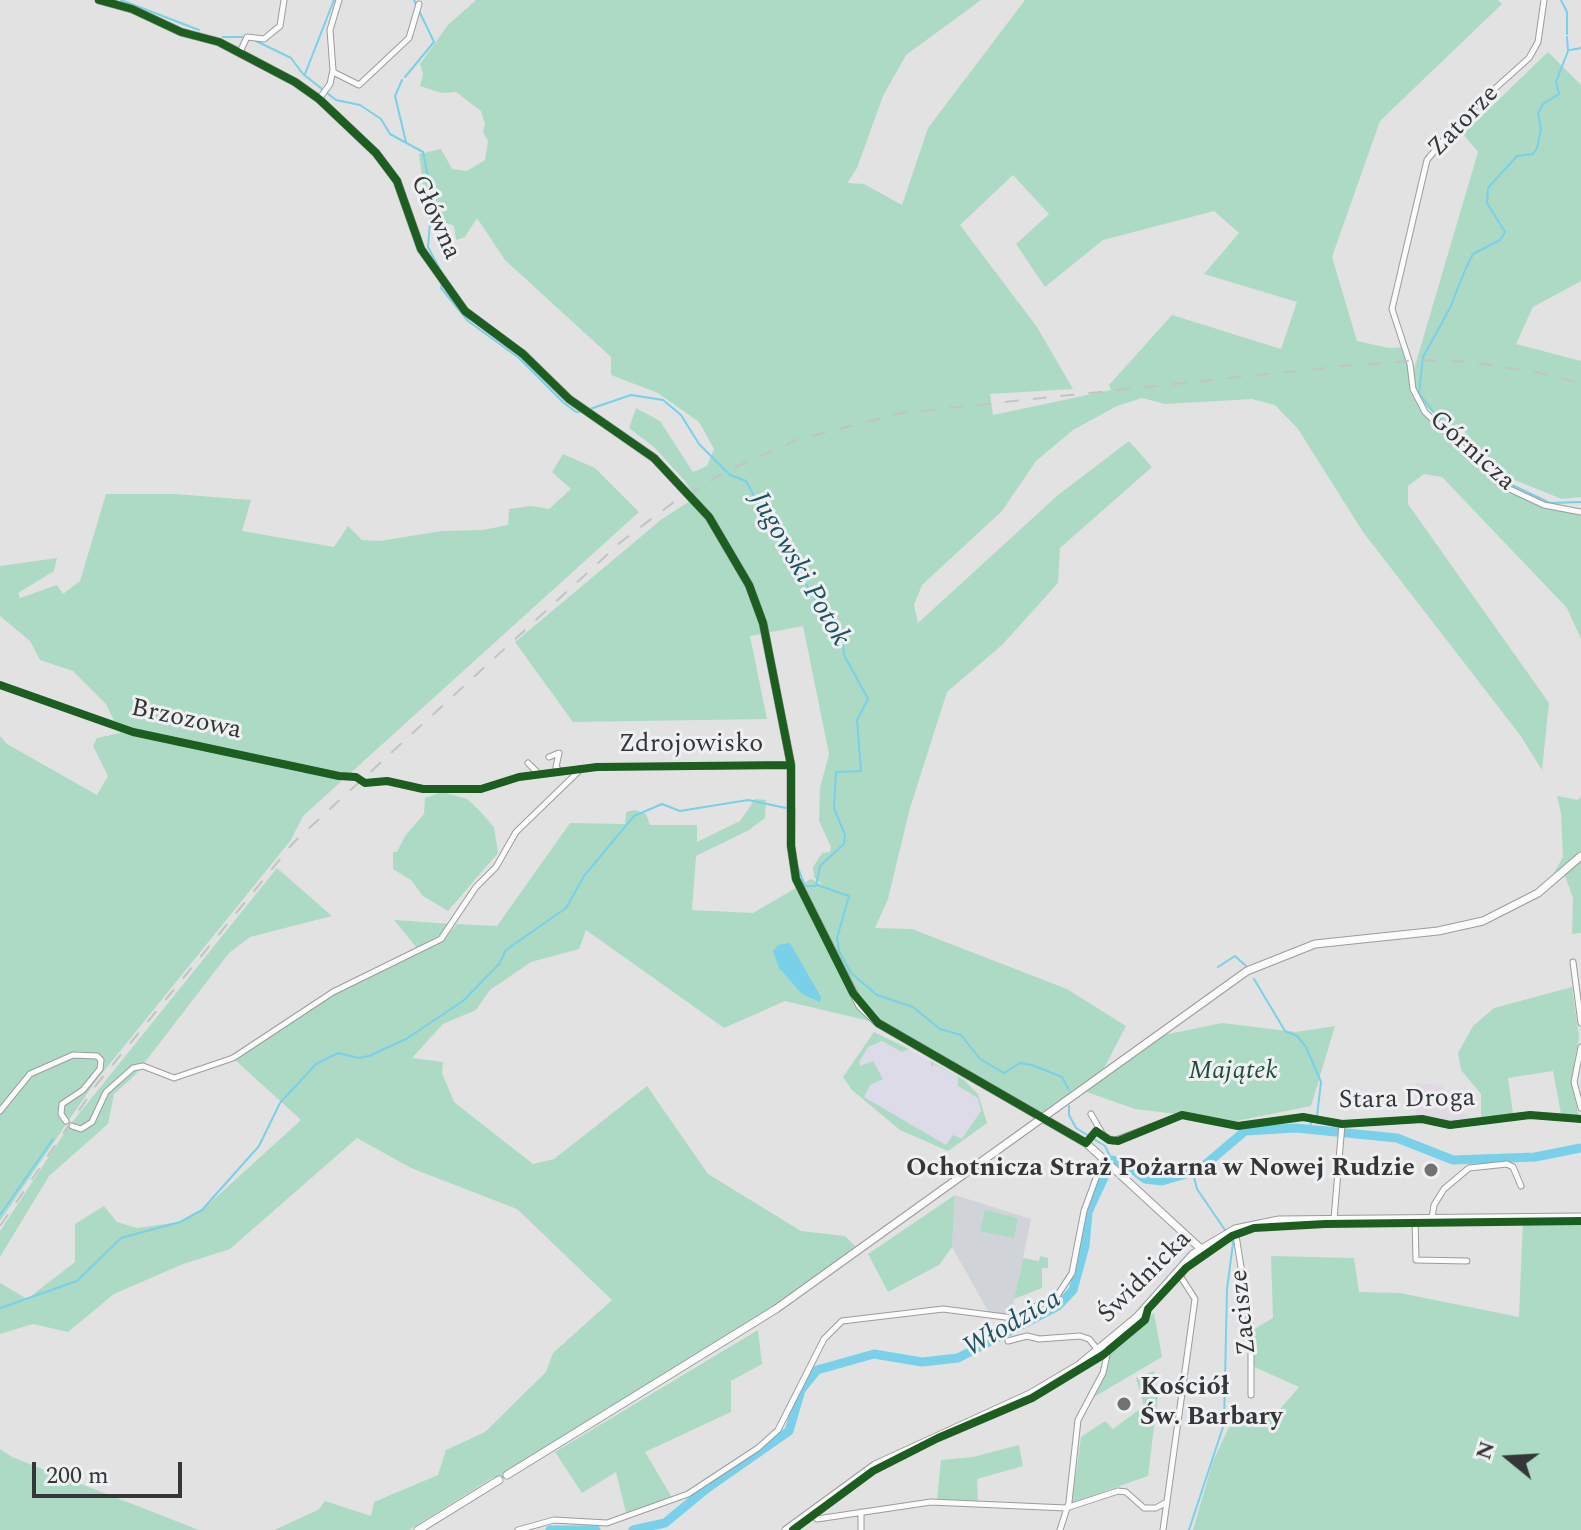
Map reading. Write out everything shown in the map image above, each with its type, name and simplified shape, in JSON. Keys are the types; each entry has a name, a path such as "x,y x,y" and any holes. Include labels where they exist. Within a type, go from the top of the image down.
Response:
{"street":[{"name":"Główna","path":"99,0 132,9 174,29 210,38 321,97 376,153 397,181 421,249 472,318 523,354 582,408 668,470"},
{"path":"240,52 246,39 264,39 274,33 282,20 284,0"},
{"path":"321,97 328,88 333,72 330,30 339,0"},
{"name":"Zatorze","path":"1405,347 1393,318 1393,300 1422,169 1442,139 1529,58 1538,42 1544,0"},
{"path":"333,72 359,85 409,38 418,6"},
{"name":"Górnicza","path":"1405,347 1413,389 1425,412 1491,477 1519,496 1581,512"},
{"name":"Zdrojowisko","path":"365,783 387,781 423,789 481,789 539,774 609,766 791,765 765,631 755,598 709,517 668,470"},
{"name":"Brzozowa","path":"0,685 39,702 133,732 356,777 365,783"},
{"path":"549,757 559,753 556,767 561,771"},
{"path":"528,763 539,774"},
{"path":"791,765 791,846 796,879 860,1006 878,1023 1086,1143 1200,1248"},
{"path":"72,1126 81,1129 92,1122 106,1092 133,1068 143,1066 174,1078 233,1058 333,992 441,939 476,887 496,867 516,832 580,770"},
{"path":"507,1475 776,1309 1213,994 1271,959 1329,940 1438,931 1483,921 1538,893 1581,856"},
{"path":"1573,962 1581,1023"},
{"path":"1581,1047 1574,1082 1581,1108"},
{"path":"0,1111 30,1074 79,1054 99,1058 100,1069 83,1090 62,1104 61,1114 66,1121"},
{"name":"Stara Droga","path":"1091,1114 1103,1135 1113,1141 1182,1115 1238,1126 1303,1117 1341,1129 1422,1119 1450,1125 1530,1115 1581,1119"},
{"path":"1334,1220 1341,1129"},
{"path":"518,1530 554,1520 607,1523 688,1494 758,1448 778,1430 824,1339 842,1321 943,1309 1013,1318 1057,1296 1072,1273 1088,1198 1104,1160"},
{"path":"1432,1219 1434,1205 1444,1189 1469,1168 1507,1164 1513,1167 1521,1186"},
{"name":"Świdnicka","path":"786,1530 875,1465 1030,1394 1101,1349 1137,1317 1176,1270 1200,1248 1230,1232 1267,1221 1581,1217"},
{"path":"1415,1219 1416,1260 1467,1261"},
{"name":"Zacisze","path":"1230,1232 1251,1331 1251,1395"},
{"path":"1163,1530 1195,1299 1176,1270"},
{"path":"1008,1341 1027,1336 1039,1339 1080,1336 1089,1339 1107,1355 1103,1373 1078,1420 1060,1530"},
{"path":"418,1530 499,1480"},
{"path":"810,1512 817,1519 931,1502 1066,1508 1118,1491 1126,1492 1149,1509 1165,1503"},
{"path":"861,1512 861,1530"}],"shaded area":[{"path":"874,1032 964,1080 978,1094 987,1123 948,1151 900,1130 852,1090 843,1077"},
{"path":"1416,1083 1443,1085 1444,1098 1473,1120 1446,1122 1416,1117"},
{"path":"955,1195 1031,1219 1011,1315 989,1313 952,1247"}],"green space":[{"name":"Majątek","path":"476,0 981,0 906,55 883,96 857,168 847,183 864,184 902,205 928,128 1025,0 1498,0 1502,4 1380,121 1332,257 1357,341 1389,348 1405,347 1412,376 1478,152 1463,134 1548,52 1581,85 1581,281 1533,307 1516,344 1581,361 1581,497 1562,499 1507,477 1457,424 1452,427 1422,404 1425,412 1500,488 1542,507 1581,514 1581,639 1567,608 1442,477 1424,474 1408,486 1408,504 1549,703 1542,770 1520,735 1363,532 1298,429 1275,405 1252,399 1165,404 1142,398 1117,406 1073,430 1036,461 1002,511 922,585 914,605 918,623 1058,495 1129,441 1152,467 1060,548 1058,583 1002,645 947,692 910,808 888,899 875,928 912,929 1067,989 1126,1026 1101,1074 1154,1037 1222,1023 1296,1032 1335,1026 1311,1106 1236,1121 1135,1109 1081,1090 1043,1117 878,1023 785,1001 724,1028 586,930 579,949 531,962 490,990 476,1010 443,1024 412,1058 443,1062 442,1073 454,1102 533,1164 554,1159 647,1086 708,1174 801,1231 845,1236 859,1250 776,1309 699,1352 499,1480 494,1477 409,1530 274,1530 318,1510 325,1501 371,1516 374,1502 438,1475 446,1450 485,1432 546,1372 553,1353 612,1300 517,1209 411,1168 357,1138 230,1249 183,1264 114,1294 68,1332 33,1324 0,1334 0,1283 27,1299 75,1262 75,1224 104,1206 117,1222 137,1228 180,1222 202,1210 301,1120 233,1058 333,992 441,943 457,924 497,926 570,823 625,824 626,812 635,810 646,814 650,825 697,825 697,842 740,821 755,799 766,800 765,818 749,830 696,856 692,910 753,913 811,879 823,885 814,877 813,867 822,853 830,852 831,847 819,821 820,788 829,754 803,626 750,636 767,719 573,722 515,642 662,519 693,499 700,505 685,481 655,448 629,428 636,408 660,421 693,472 707,466 714,449 699,422 658,393 611,375 611,357 505,260 477,218 465,237 456,240 454,226 427,215 419,154 441,149 452,169 467,171 485,160 488,141 483,132 485,124 481,111 456,92 442,93 420,86 423,74 420,64 448,25","holes":["1013,175 1049,214 1016,244 1045,287 1103,240 1214,211 1239,233 1204,274 1297,302 1281,349 1172,315 1109,385 1111,390 993,415 990,394 1073,389 1037,327 960,225"]},
{"path":"563,454 595,468 639,512 303,816 291,840 95,1082 0,1221 0,736 7,744 97,795 108,776 93,746 97,738 120,733 106,704 73,671 40,660 30,641 0,616 0,566 57,558 54,571 18,593 20,598 57,585 63,594 80,581 106,494 175,494 251,500 242,531 334,547 348,526 362,540 380,541 442,531 483,530 508,525 509,509 531,506 549,509 571,489 552,472"},
{"path":"442,792 467,799 478,809 494,827 498,853 448,911 423,896 411,880 393,869 393,852 397,852 405,836 424,814 425,798"},
{"path":"1557,796 1578,800 1581,797 1581,933 1572,934 1573,898 1564,873 1546,887 1563,857"},
{"path":"277,868 332,916 250,937 229,953 135,1075 114,1094 108,1124 49,1176 0,1257 0,1231 69,1126"},
{"path":"394,920 452,924 417,948"},
{"path":"1572,987 1579,1037 1571,1081 1579,1117 1561,1114 1553,1071 1508,1078 1513,1114 1481,1117 1481,1094 1461,1070 1458,1053 1473,1026 1494,1008"},
{"path":"874,1032 909,1049 902,1052 882,1041 868,1047 859,1062 860,1066 873,1061 883,1079 870,1085 864,1097 946,1145 953,1135 962,1139 981,1111 978,1098 958,1086 958,1077 934,1064 932,1067 930,1061 964,1080 978,1094 987,1123 948,1151 900,1130 852,1090 843,1077"},
{"path":"955,1195 952,1247 939,1265 888,1292 868,1254"},
{"path":"985,1210 1018,1218 1014,1238 980,1231"},
{"path":"1523,1218 1581,1223 1581,1530 1193,1530 1213,1461 1231,1423 1275,1415 1299,1387 1250,1365 1251,1331 1273,1318 1271,1256 1354,1258 1359,1292 1400,1293 1519,1317"},
{"path":"1040,1256 1048,1258 1048,1268 1042,1268 1042,1288 1014,1299 1023,1258 1039,1261"},
{"path":"1154,1313 1162,1357 1094,1397 1106,1374 1112,1348"},
{"path":"758,1330 762,1364 731,1381 731,1412 645,1452 674,1501 627,1517 616,1472 582,1493 555,1452"},
{"path":"1154,1371 1158,1395 1148,1476 1072,1503 1081,1437 1105,1421 1113,1429 1144,1406 1136,1378"},
{"path":"1019,1445 1023,1466 977,1479 978,1501 937,1499 941,1460 973,1457"},
{"path":"0,1449 12,1457 199,1530 0,1530"}],"water":[{"path":"790,943 821,997 820,1002 802,994 779,968 773,951 778,945"}],"waterway":[{"name":"Jugowski Potok","path":"121,0 199,30"},
{"path":"305,74 334,0"},
{"path":"405,77 434,42 414,0"},
{"path":"1561,0 1567,12 1567,34"},
{"name":"Jugowski Potok","path":"223,37 242,37"},
{"path":"1567,37 1568,51 1556,82 1559,94 1543,104 1538,113 1541,129 1537,148 1533,154 1517,156 1488,188 1487,203 1505,232 1500,240 1473,254 1450,308 1423,357 1419,393 1434,413 1510,484 1550,503 1581,502"},
{"name":"Jugowski Potok","path":"256,41 291,58 303,74 336,100 360,105 381,119 390,134 423,152 432,197 428,247 444,277"},
{"path":"1570,50 1581,48"},
{"path":"402,80 395,96 406,142"},
{"name":"Jugowski Potok","path":"442,283 441,288 468,321 519,358 564,403 576,412 584,411"},
{"name":"Jugowski Potok","path":"590,409 631,395 663,400 681,415 699,444 730,475 746,481 768,522 797,556 804,581 843,644 844,655 868,699 857,720 861,771 836,772 834,808 845,835 844,844 820,866 816,885"},
{"path":"281,1102 316,1064 338,1053 359,1058 369,1056 406,1039 463,1001 499,964 506,950 566,908 584,876 634,816 662,804 680,811 748,800 786,808"},
{"path":"794,835 795,810"},
{"path":"797,865 805,886 815,886"},
{"name":"Jugowski Potok","path":"817,885 849,896 837,938 839,951 851,973 877,995 913,1007 940,1029 961,1035 980,1059 1004,1073 1020,1063 1032,1065 1062,1077 1069,1090"},
{"path":"1218,967 1235,956 1246,966"},
{"path":"1254,979 1285,1031 1297,1036 1306,1047 1321,1082 1317,1116"},
{"path":"0,1308 77,1281 121,1238 180,1222 202,1210 259,1146 280,1103"},
{"name":"Jugowski Potok","path":"1069,1106 1069,1115 1076,1128 1105,1146 1112,1160"},
{"name":"Włodzica","path":"1310,1129 1311,1122"},
{"name":"Włodzica","path":"633,1530 665,1523 706,1489 789,1431 801,1390 817,1370 874,1354 922,1362 958,1358 1058,1306 1073,1290 1085,1246 1088,1212 1112,1160 1124,1163 1145,1179 1162,1181 1199,1170 1245,1131 1296,1128 1397,1138 1453,1160 1535,1157 1581,1148"},
{"path":"0,1215 53,1139"},
{"path":"1193,1173 1197,1189 1225,1230"},
{"path":"1189,1530 1224,1424 1227,1289 1233,1243 1229,1235"},
{"name":"Włodzica","path":"550,1530 596,1530"}],"railway":[{"path":"0,1226 97,1084 294,842 622,541 674,502 729,470 799,439 902,413 1343,366 1420,360 1470,362 1536,372 1581,383"}],"cycle path":[{"path":"99,0 132,9 181,32 219,42 295,82 319,99 376,153 397,181 421,249 465,311 523,354 569,399 654,458 709,517 749,585 763,623 791,765 791,846 796,879 853,993 878,1023 1086,1143 1096,1131 1109,1140 1118,1141 1182,1115 1238,1126 1303,1117 1342,1124 1422,1119 1450,1125 1530,1115 1581,1119"},
{"path":"0,685 133,732 356,777 365,783 387,781 423,789 481,789 519,777 597,767 791,765"},
{"path":"793,1530 873,1471 938,1438 1032,1398 1103,1355 1145,1320 1148,1309 1186,1268 1232,1236 1254,1228 1325,1224 1581,1221"}],"place":[{"name":"Ochotnicza Straż Pożarna w Nowej Rudzie","path":"1431,1170"},
{"name":"Kościół Św. Barbary","path":"1124,1404"}]}
